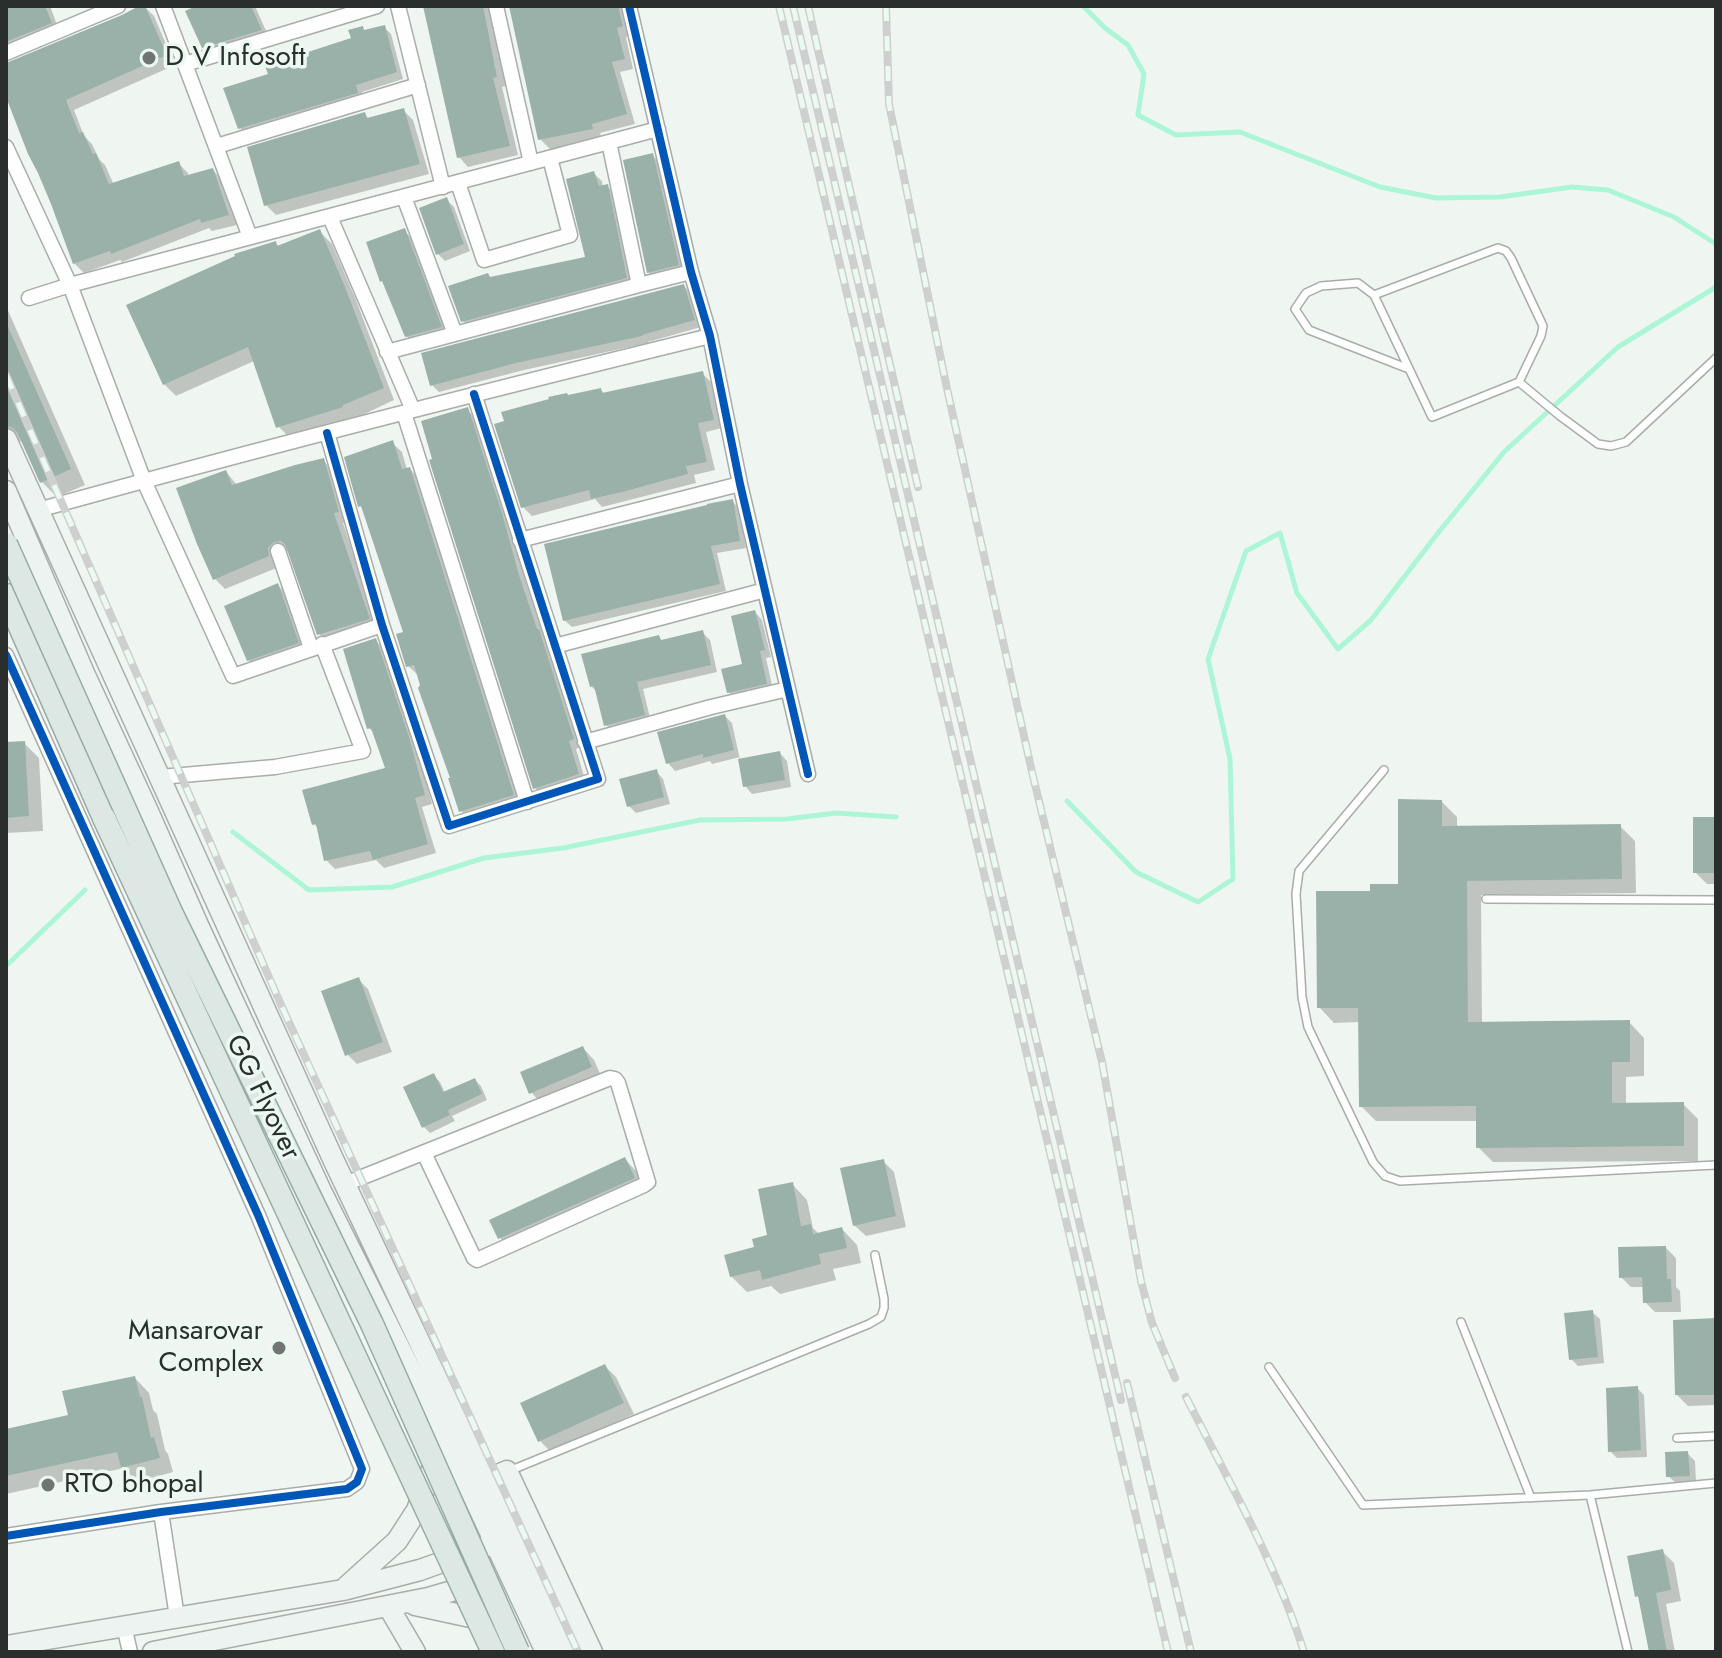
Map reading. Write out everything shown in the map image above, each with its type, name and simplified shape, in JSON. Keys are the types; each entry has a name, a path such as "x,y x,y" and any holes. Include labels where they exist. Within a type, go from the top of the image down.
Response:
{"main road":[{"path":"6,439 345,1184 484,1481 503,1540"},
{"path":"6,491 84,673 322,1193 442,1433 566,1652"},
{"name":"GG Flyover","path":"6,544 171,912 372,1324 518,1652"},
{"name":"GG Flyover","path":"6,595 104,818 493,1652"},
{"path":"343,1590 397,1541 417,1510 442,1433"},
{"path":"484,1481 507,1471 592,1652"},
{"path":"6,1646 343,1590 420,1570 503,1540"},
{"path":"153,1652 428,1598 516,1568"},
{"path":"516,1568 546,1652"},
{"path":"396,1604 536,1631"},
{"path":"396,1604 415,1652"}],"street":[{"path":"6,53 118,6"},
{"path":"163,6 250,237"},
{"path":"185,64 377,6"},
{"path":"398,6 418,85 450,185 484,260 570,235 550,158"},
{"path":"496,6 531,163"},
{"path":"629,6 691,272 710,336 740,484 808,774"},
{"path":"217,146 418,85"},
{"path":"29,298 658,129"},
{"path":"609,142 639,285"},
{"path":"6,147 70,285 144,481 233,676 382,625"},
{"path":"404,197 455,334"},
{"path":"330,217 387,352 408,412 527,802"},
{"path":"387,352 691,272"},
{"path":"38,510 474,394 710,336"},
{"path":"327,433 382,625 449,826 598,779 474,394"},
{"path":"520,540 740,484"},
{"path":"160,777 275,767 363,751 278,551"},
{"path":"555,646 765,590"},
{"path":"6,655 258,1215 362,1469 357,1482 347,1489 161,1512 6,1536"},
{"path":"585,742 788,689"},
{"path":"345,1184 610,1078 618,1083 648,1182 477,1260 424,1153"},
{"path":"161,1512 177,1617"},
{"path":"124,1626 130,1652"}],"lane":[{"path":"1374,295 1498,248 1506,251 1511,258 1543,326 1519,382 1432,417 1374,295 1358,283 1321,286 1306,293 1295,309 1309,330 1409,369"},
{"path":"1519,382 1598,444 1611,446 1626,442 1716,358"},
{"path":"1384,770 1299,871 1296,894 1302,997 1308,1027 1373,1162 1385,1176 1400,1181 1716,1165"},
{"path":"1486,899 1716,900"},
{"path":"507,1471 881,1317 884,1308 875,1255"},
{"path":"1461,1322 1531,1498"},
{"path":"1269,1367 1363,1505 1590,1495 1716,1483"},
{"path":"1677,1438 1716,1436"},
{"path":"1590,1495 1628,1652"}],"building":[{"path":"6,6 45,6 52,23 6,42"},
{"path":"145,6 167,55 66,100 79,133 83,132 93,154 96,153 109,184 179,161 184,176 213,168 229,215 201,223 200,219 111,254 110,251 73,264 6,97 6,63"},
{"path":"196,6 251,6 262,30 202,48 185,11"},
{"path":"423,6 483,6 497,77 493,78 510,146 457,158"},
{"path":"509,6 618,6 623,26 617,28 625,59 612,62 627,114 592,124 593,129 538,140"},
{"path":"385,25 397,72 356,85 358,93 238,129 223,88 268,74 265,66 351,38 348,30"},
{"path":"404,108 420,164 264,206 247,147 365,112 367,118"},
{"path":"653,153 679,265 647,273 623,160"},
{"path":"594,171 599,186 608,184 627,278 461,322 448,286 488,273 490,277 585,257 566,179"},
{"path":"447,197 464,244 436,255 419,208"},
{"path":"405,228 442,327 405,337 366,242"},
{"path":"320,229 384,388 343,407 276,428 248,347 163,385 126,305 234,254 276,241 277,246"},
{"path":"684,284 695,320 642,336 516,363 430,386 421,353"},
{"path":"6,322 71,469 40,483 18,434 6,426"},
{"path":"703,371 714,420 698,423 707,462 686,466 688,474 622,492 591,499 589,490 521,508 494,424 504,421 501,412 567,393 601,388 602,393"},
{"path":"468,407 519,575 574,739 569,741 579,774 533,789 429,460 432,459 421,421"},
{"path":"393,440 402,469 410,467 514,795 459,812 418,688 420,685 414,665 406,667 396,634 403,632 361,506 358,507 344,457"},
{"path":"324,458 339,512 334,513 370,619 317,635 285,544 274,542 268,548 269,556 213,580 176,488 226,470 232,485"},
{"path":"733,499 740,541 711,546 720,584 563,621 544,544"},
{"path":"278,583 299,643 247,661 224,606"},
{"path":"755,610 765,650 760,651 767,684 727,693 721,669 742,664 731,616"},
{"path":"703,630 711,665 637,682 645,715 604,726 594,686 590,687 581,654 659,635 661,640"},
{"path":"376,638 425,795 415,798 428,844 373,860 370,851 324,861 316,824 312,825 302,790 385,768 371,728 367,729 343,649"},
{"path":"725,714 734,750 666,764 657,732"},
{"path":"25,741 29,816 6,818 6,742"},
{"path":"780,751 785,780 743,787 738,759"},
{"path":"657,769 664,797 627,807 619,779"},
{"path":"1398,799 1442,800 1442,826 1621,824 1622,879 1467,881 1468,1022 1630,1020 1630,1062 1612,1062 1612,1103 1684,1102 1684,1146 1476,1148 1476,1106 1359,1107 1358,1008 1317,1008 1316,891 1370,891 1370,884 1398,884"},
{"path":"1693,817 1716,817 1716,873 1693,873"},
{"path":"359,977 383,1042 345,1056 321,991"},
{"path":"583,1046 592,1067 529,1094 520,1072"},
{"path":"434,1073 443,1092 475,1078 482,1094 448,1110 450,1115 422,1128 403,1087"},
{"path":"625,1157 635,1178 498,1239 489,1220"},
{"path":"884,1159 896,1216 853,1226 840,1168"},
{"path":"793,1182 801,1226 811,1224 813,1234 842,1227 847,1248 819,1254 821,1264 762,1280 760,1270 730,1277 724,1255 754,1247 752,1239 767,1235 758,1189"},
{"path":"1666,1246 1667,1279 1671,1279 1672,1302 1643,1303 1642,1277 1619,1278 1618,1247"},
{"path":"1593,1310 1598,1357 1569,1360 1564,1313"},
{"path":"1716,1318 1716,1395 1675,1395 1673,1320"},
{"path":"605,1364 624,1403 538,1442 520,1403"},
{"path":"135,1376 151,1438 154,1437 160,1458 121,1468 117,1452 6,1476 6,1429 68,1415 62,1391"},
{"path":"1638,1386 1641,1450 1608,1452 1606,1388"},
{"path":"1688,1451 1690,1476 1666,1477 1665,1452"},
{"path":"1663,1549 1671,1590 1656,1593 1667,1652 1649,1652 1627,1556"}],"waterway":[{"path":"1083,6 1128,45 1144,74 1138,115 1176,135 1240,132 1380,187 1436,198 1500,197 1572,187 1608,190 1674,217 1716,244"},
{"path":"1067,801 1136,872 1198,902 1233,879 1230,759 1208,659 1246,551 1280,533 1297,593 1338,649 1371,620 1504,452 1618,347 1716,287"},
{"path":"233,832 309,890 392,887 484,858 563,848 700,820 787,819 836,813 896,817"},
{"path":"6,966 85,890"}],"railway":[{"path":"779,6 1168,1652"},
{"path":"793,6 1121,1400"},
{"path":"808,6 918,487"},
{"path":"886,6 889,104 946,384 1032,772 1102,1062 1141,1281 1152,1323 1175,1378"},
{"path":"6,375 282,1007 578,1652"},
{"path":"1127,1383 1191,1652"},
{"path":"1186,1397 1280,1586 1304,1652"}],"cycle path":[{"path":"629,6 691,272 710,336 740,484 808,774"},
{"path":"327,433 382,625 449,826 598,779 474,394"},
{"path":"6,655 258,1215 362,1469 357,1482 347,1489 161,1512 6,1536"}],"place":[{"name":"D V Infosoft","path":"149,58"},
{"name":"Mansarovar Complex","path":"279,1348"},
{"name":"RTO bhopal","path":"48,1485"}]}
